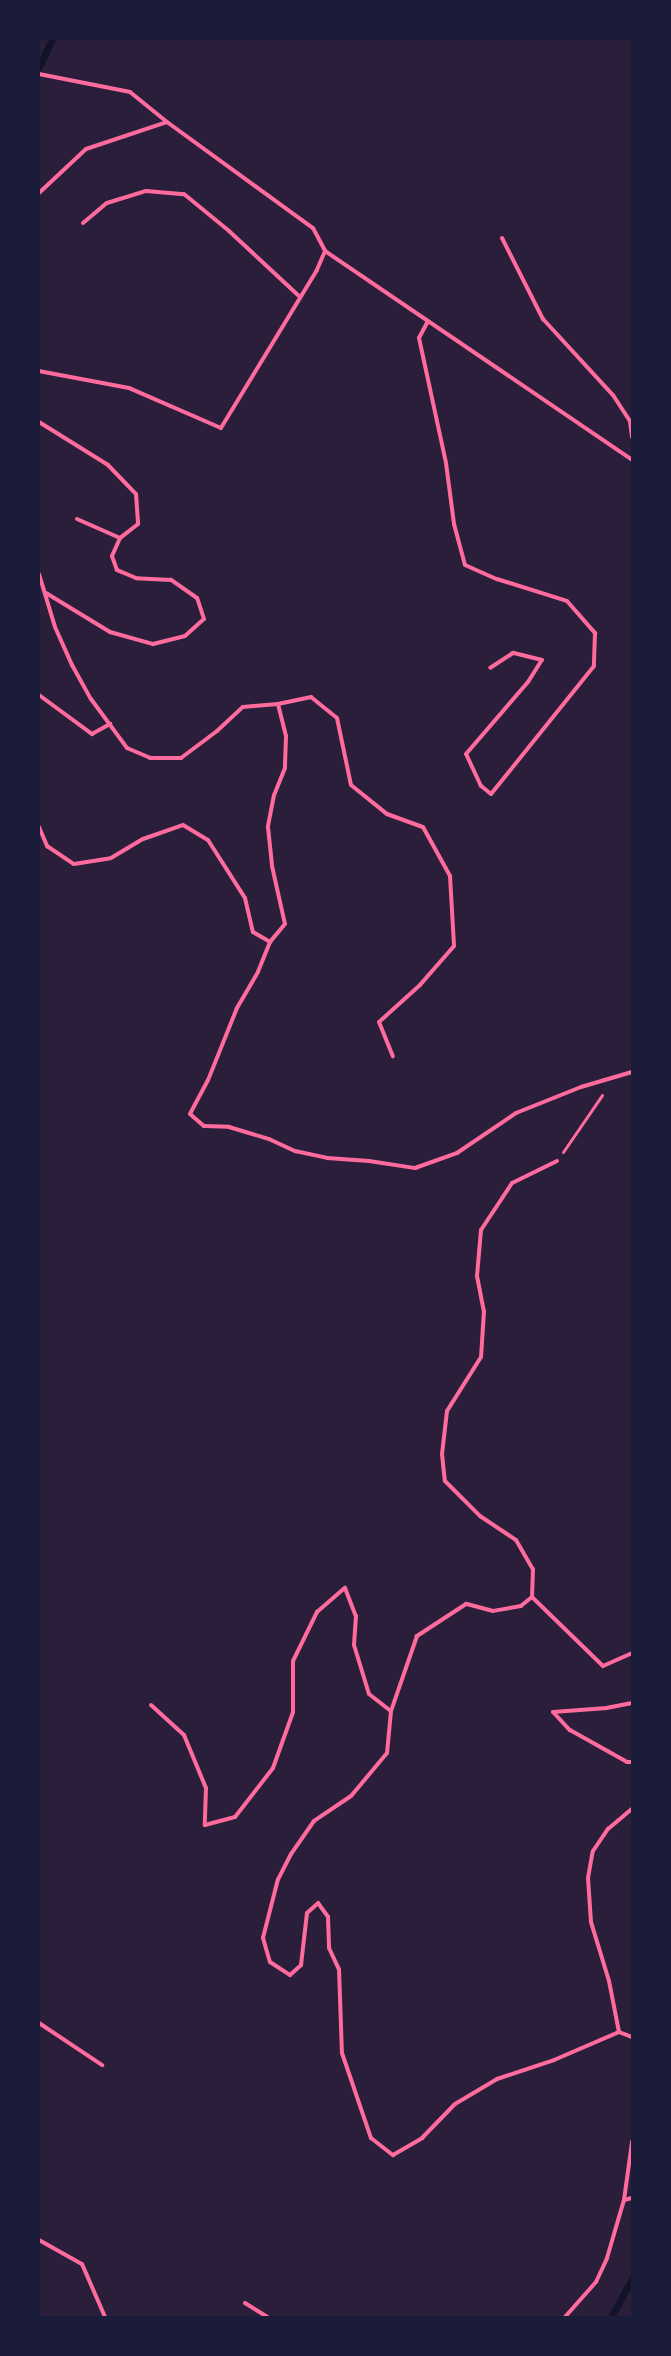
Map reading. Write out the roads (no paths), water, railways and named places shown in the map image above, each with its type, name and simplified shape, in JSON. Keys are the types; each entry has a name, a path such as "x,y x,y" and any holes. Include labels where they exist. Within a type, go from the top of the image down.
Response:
{"lane":[{"path":"39,74 130,92 167,122 313,228 325,251 632,460"},
{"path":"39,193 86,149 167,122"},
{"path":"83,223 107,203 146,190 184,194 229,231 300,297"},
{"path":"502,238 543,319 613,395 630,421 632,436"},
{"path":"39,371 129,388 222,428 317,270 325,251"},
{"path":"428,321 419,338 446,463 454,524 465,565 497,579 567,600 595,633 594,666 491,794 481,786 466,754 528,682 542,660 513,653 490,668"},
{"path":"39,422 108,465 136,494 138,524 120,538 112,556 117,570 136,578 172,580 197,598 204,619 185,636 153,644 110,632 46,593"},
{"path":"78,520 120,538"},
{"path":"39,574 56,628 72,665 91,699 127,748 150,758 181,758 217,731 243,708 278,704 311,697 337,718 351,785 387,814 423,827 450,876 454,946 420,986 379,1022 393,1056"},
{"path":"39,695 92,734 110,724"},
{"path":"278,704 286,736 285,768 274,795 268,827 272,866 285,924 270,942 258,972 237,1008 208,1080 190,1114 204,1126 229,1126 269,1139 295,1151 327,1158 369,1161 415,1168 457,1153 516,1113 582,1087 632,1072"},
{"path":"39,827 47,846 74,864 111,858 143,839 183,825 208,840 245,898 253,932 270,942"},
{"path":"557,1161 512,1184 481,1230 477,1276 484,1311 481,1357 447,1411 442,1454 445,1481 480,1516 516,1540 533,1569 532,1597 603,1666 632,1653"},
{"path":"151,1706 184,1735 206,1788 205,1825 235,1817 273,1768 293,1712 293,1661 317,1612 345,1588 356,1616 354,1645 370,1694 391,1712"},
{"path":"532,1597 521,1606 493,1611 466,1604 417,1636 391,1712 387,1753 350,1796 314,1822 291,1854 278,1879 263,1938 270,1962 290,1975 301,1965 307,1913 318,1903 328,1917 329,1948 339,1969 342,2053 355,2096 372,2138 393,2155 422,2138 455,2104 497,2080 554,2060 619,2032 632,2037"},
{"path":"632,1703 607,1708 553,1712 570,1730 627,1762 632,1762"},
{"path":"619,2032 609,1981 591,1922 588,1878 593,1851 608,1829 632,1809"},
{"path":"39,2023 102,2065"},
{"path":"565,2317 596,2282 608,2258 624,2200 632,2142"},
{"path":"624,2200 632,2198"},
{"path":"39,2240 82,2264 104,2317"},
{"path":"246,2303 267,2317"}],"waterway":[{"path":"39,67 52,39"},
{"path":"611,2317 632,2279"}]}
